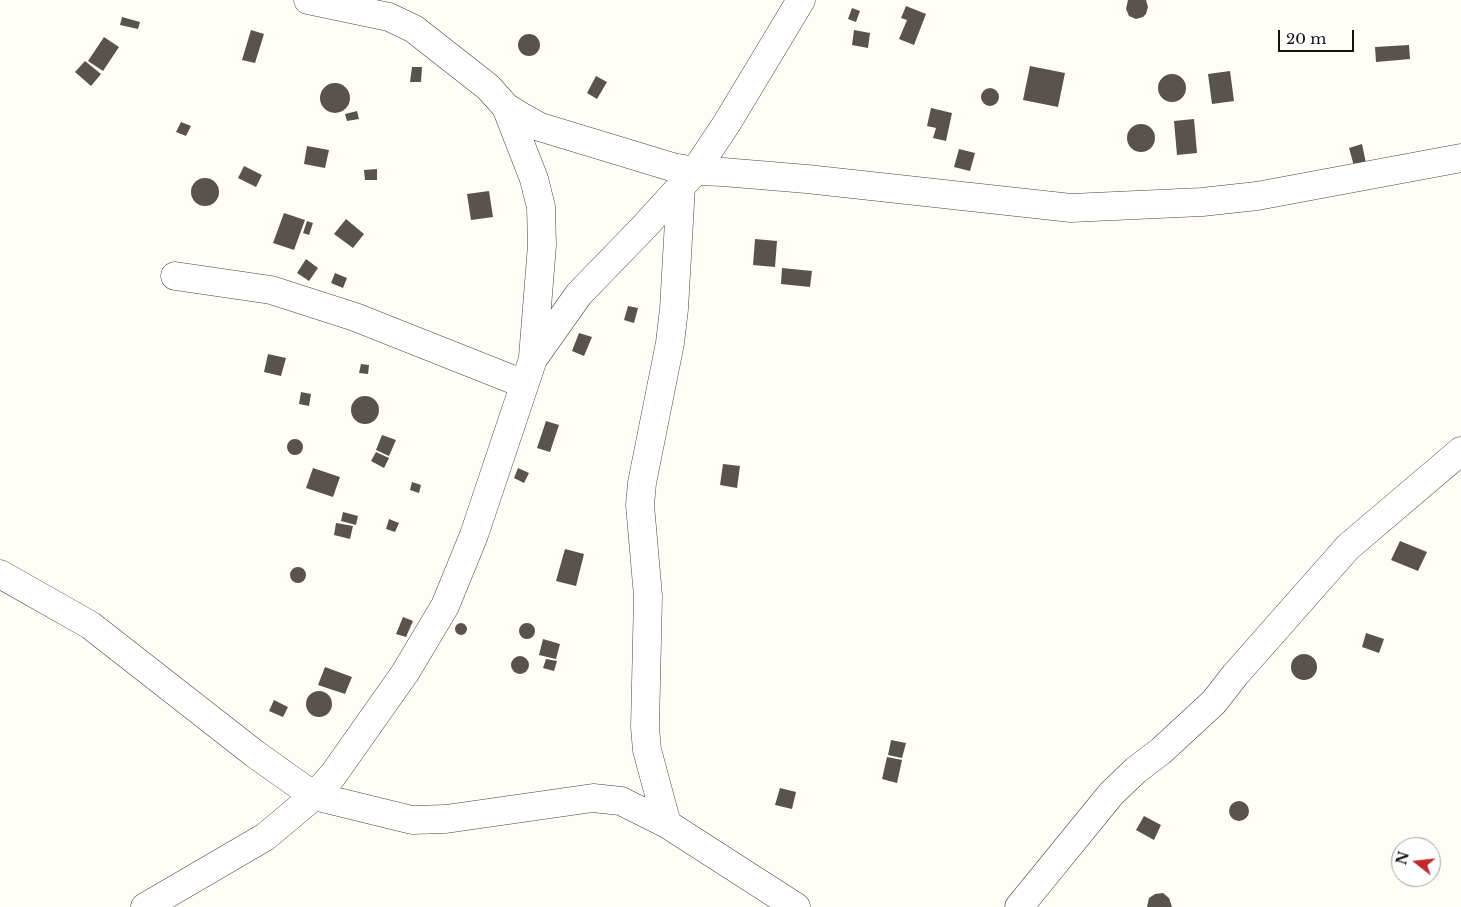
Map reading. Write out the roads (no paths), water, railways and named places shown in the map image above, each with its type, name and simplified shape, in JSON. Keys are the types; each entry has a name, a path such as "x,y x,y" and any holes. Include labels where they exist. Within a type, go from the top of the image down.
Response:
{"street":[{"path":"308,0 389,17 414,29 488,87 506,107 522,118 540,127 672,167 688,178 723,172 807,179 1071,208 1202,202 1258,196 1461,158"},
{"path":"528,371 579,294 688,178 727,123 801,0"},
{"path":"145,907 265,837 314,796 333,775 405,673 445,606 474,535 528,371 542,245 542,206 534,178 506,107"},
{"path":"667,824 647,750 645,727 648,596 640,505 642,483 670,343 688,178"},
{"path":"176,276 271,290 528,371"},
{"path":"1019,907 1111,794 1214,702 1235,675 1348,547 1461,451"},
{"path":"0,574 90,624 255,754 314,796 412,820 446,819 593,798 621,801 667,824 796,907"}]}
